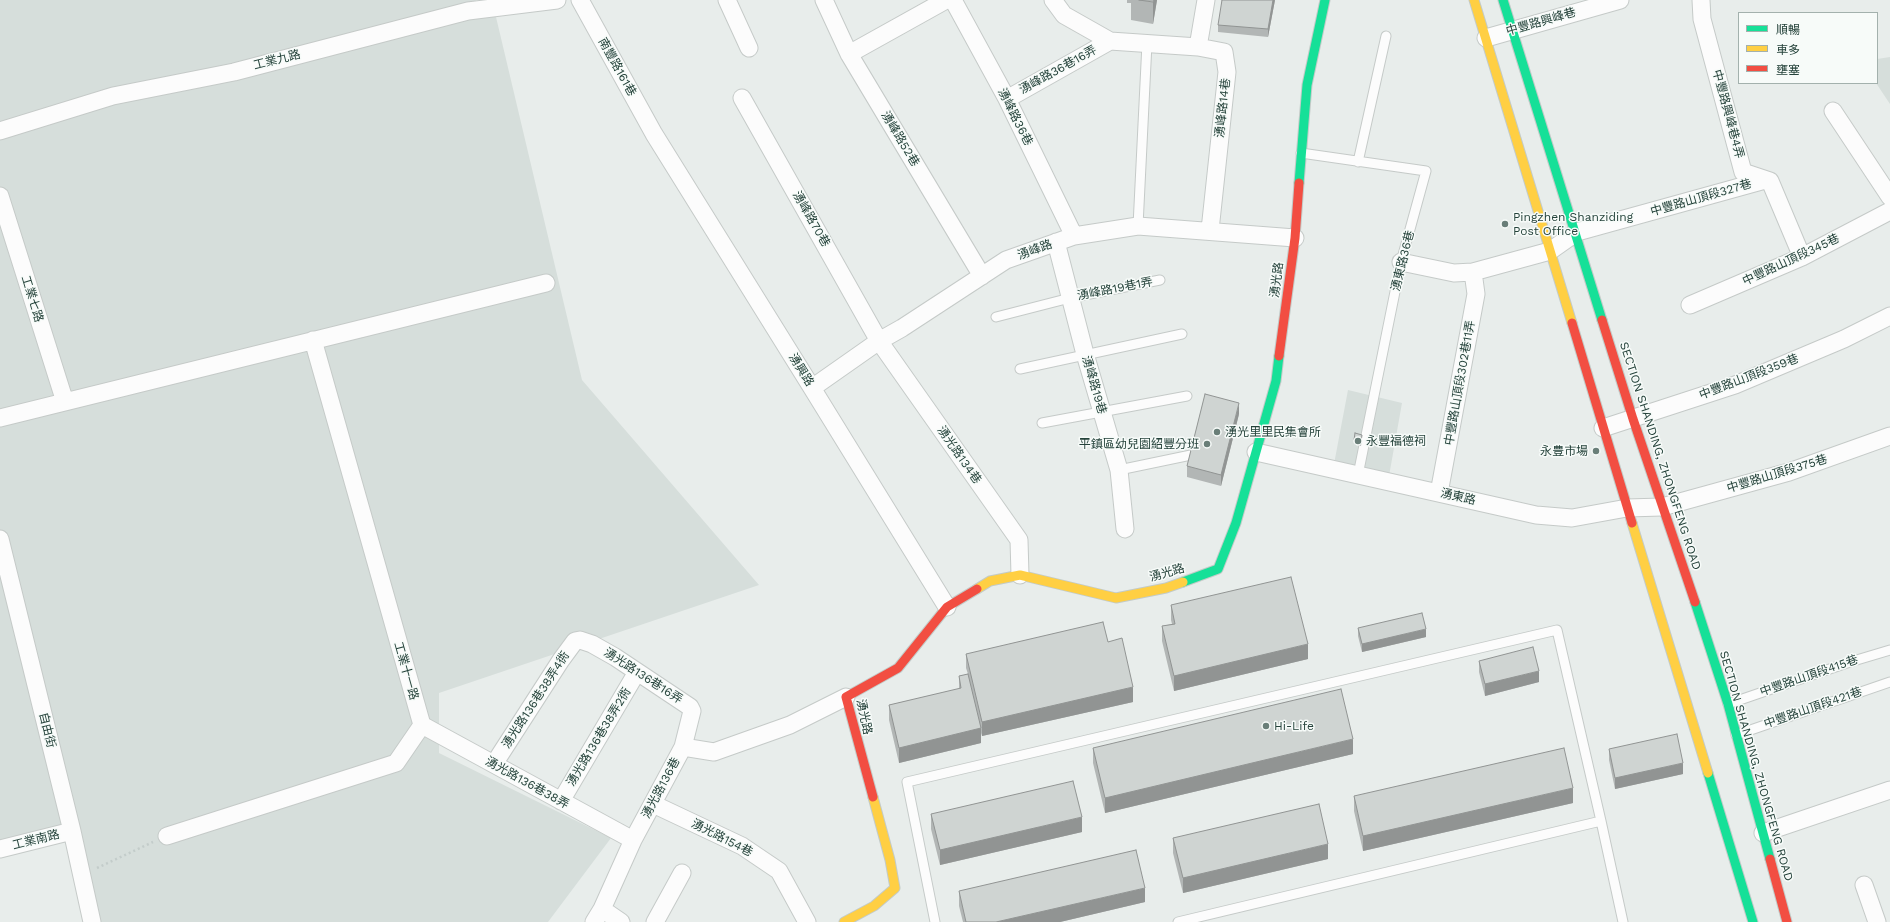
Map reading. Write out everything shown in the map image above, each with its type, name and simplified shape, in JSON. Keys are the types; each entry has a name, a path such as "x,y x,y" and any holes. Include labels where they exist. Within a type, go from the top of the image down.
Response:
{"main road":[{"name":"湧光路","path":"844,922 874,906 895,888 890,860 846,697 898,668 947,607 990,581 1020,575 1116,598 1166,588 1218,569 1236,523 1276,381 1295,238 1307,85 1326,0"},
{"path":"1474,0 1753,922"},
{"name":"SECTION SHANDING, ZHONGFENG ROAD","path":"1503,0 1577,232 1633,419 1685,571 1728,704 1787,922"}],"street":[{"name":"工業九路","path":"0,131 113,96 234,72 468,11 557,0"},
{"name":"南豐路161巷","path":"580,0 654,134"},
{"path":"727,0 749,48"},
{"name":"湧峰路52巷","path":"824,0 849,54 982,276"},
{"path":"849,54 946,0"},
{"name":"湧峰路36巷","path":"953,0 1007,99 1074,236"},
{"path":"1053,0 1064,16 1110,41"},
{"path":"1198,46 1206,0"},
{"name":"中豐路興峰巷","path":"1486,38 1620,0"},
{"name":"中豐路興峰巷4弄","path":"1701,0 1702,19 1743,172 1765,180"},
{"name":"湧峰路36巷16弄","path":"1007,99 1110,41"},
{"name":"湧峰路14巷","path":"1110,41 1198,46 1224,52 1227,72 1210,230"},
{"name":"湧峰路70巷","path":"742,98 879,341"},
{"path":"1834,112 1890,197"},
{"name":"湧興路","path":"654,134 947,607"},
{"path":"1765,180 1770,181 1802,257"},
{"name":"中豐路山頂段327巷","path":"1401,262 1454,273 1473,272 1550,251 1577,232 1765,180"},
{"name":"工業七路","path":"0,196 65,402"},
{"name":"中豐路山頂段345巷","path":"1690,305 1802,257 1890,211"},
{"name":"湧峰路","path":"812,388 879,341 902,328 1006,260 1074,236 1138,226 1210,230 1246,235 1295,238"},
{"name":"湧峰路19巷","path":"1056,242 1085,354 1119,470 1125,529"},
{"name":"中豐路山頂段302巷11弄","path":"1439,493 1476,294 1473,272"},
{"path":"0,418 546,283"},
{"name":"中豐路山頂段359巷","path":"1603,428 1735,385 1844,339 1890,316"},
{"name":"工業十一路","path":"313,340 422,725"},
{"name":"湧光路134巷","path":"879,341 1019,540 1020,575"},
{"name":"中豐路山頂段375巷","path":"1662,507 1789,472 1890,437"},
{"name":"湧東路","path":"1256,452 1536,515 1572,518 1627,508 1662,507"},
{"name":"自由街","path":"0,539 72,831 92,922"},
{"name":"湧光路136巷16弄","path":"580,640 592,644 690,707 692,711 683,746"},
{"name":"湧光路136巷38弄4衖","path":"494,764 561,660 575,641 580,640"},
{"name":"湧光路136巷38弄2衖","path":"561,801 637,672"},
{"name":"湧光路136巷","path":"598,916 633,840 683,746 714,752 790,725 846,697"},
{"path":"167,836 396,763 422,725"},
{"name":"湧光路136巷38弄","path":"422,725 633,840"},
{"path":"1763,833 1890,790"},
{"name":"湧光路154巷","path":"653,804 742,846 779,871 807,922"},
{"name":"工業南路","path":"0,849 72,831"},
{"path":"655,922 682,872"},
{"path":"1864,885 1877,922"},
{"path":"598,916 621,922"}],"lane":[{"path":"1358,162 1386,36"},
{"path":"1138,226 1147,43"},
{"name":"湧東路36巷","path":"1301,154 1426,171 1401,262 1358,475"},
{"name":"湧峰路19巷1弄","path":"996,317 1070,298 1160,280"},
{"path":"1020,368 1182,334"},
{"path":"1042,423 1187,396"},
{"path":"1119,470 1191,455"},
{"path":"935,922 907,782 1557,630 1623,922"},
{"name":"中豐路山頂段415巷","path":"1728,704 1850,662 1890,650"},
{"name":"中豐路山頂段421巷","path":"1736,735 1890,682"},
{"path":"1178,922 1601,821"}],"path":[{"path":"82,875 167,836"}],"shaded area":[{"path":"0,0 475,0 496,17 582,380 759,585 439,693 439,753 611,838 548,922 96,922 74,836 0,850"},
{"path":"1890,57 1890,104 1877,84 1878,84 1878,59"},
{"path":"1348,390 1402,403 1389,476 1334,464"}],"building":[{"path":"1139,0 1154,0 1153,2"},
{"path":"1222,0 1273,0 1268,29 1218,25"},
{"name":"湧光里里民集會所","path":"1205,394 1239,403 1221,475 1187,466"},
{"path":"1355,433 1362,435 1361,442 1354,440"},
{"path":"1291,577 1308,644 1174,676 1162,626 1175,624 1171,605"},
{"path":"1422,613 1426,629 1362,644 1358,628"},
{"path":"1103,622 1108,642 1122,638 1133,687 982,722 966,654"},
{"path":"1533,647 1539,671 1485,684 1479,661"},
{"path":"968,674 981,728 899,748 889,705 961,688 959,676"},
{"path":"1341,689 1353,739 1105,798 1093,748"},
{"path":"1677,734 1683,763 1615,778 1609,749"},
{"path":"1564,748 1573,788 1363,836 1354,796"},
{"path":"1073,781 1082,817 940,850 931,814"},
{"path":"1319,804 1328,844 1183,878 1173,838"},
{"path":"1136,850 1145,888 996,922 966,922 959,891"}],"traffic: fast":[{"path":"1299,183 1307,85 1325,0"},
{"path":"1503,0 1602,320"},
{"path":"1183,582 1218,569 1236,523 1276,381 1279,356"},
{"path":"1695,602 1728,704 1770,859"},
{"path":"1708,773 1753,922"}],"traffic: slow":[{"path":"1474,0 1572,323"},
{"path":"1632,523 1708,773"},
{"path":"977,589 990,581 1020,575 1116,598 1166,588 1183,582"},
{"path":"844,922 874,906 895,888 890,860 873,797"}],"traffic: jam":[{"path":"1279,356 1295,238 1299,183"},
{"path":"1602,320 1633,419 1695,602"},
{"path":"1572,323 1632,523"},
{"path":"873,797 846,697 898,668 947,607 977,589"},
{"path":"1770,859 1787,922"}],"place":[{"name":"Pingzhen Shanziding Post Office","path":"1505,224"},
{"name":"湧光里里民集會所","path":"1217,432"},
{"name":"永豐福德祠","path":"1358,441"},
{"name":"平鎮區幼兒園紹豐分班","path":"1207,444"},
{"name":"永豊市場","path":"1596,451"},
{"name":"Hi-Life","path":"1266,726"}]}
